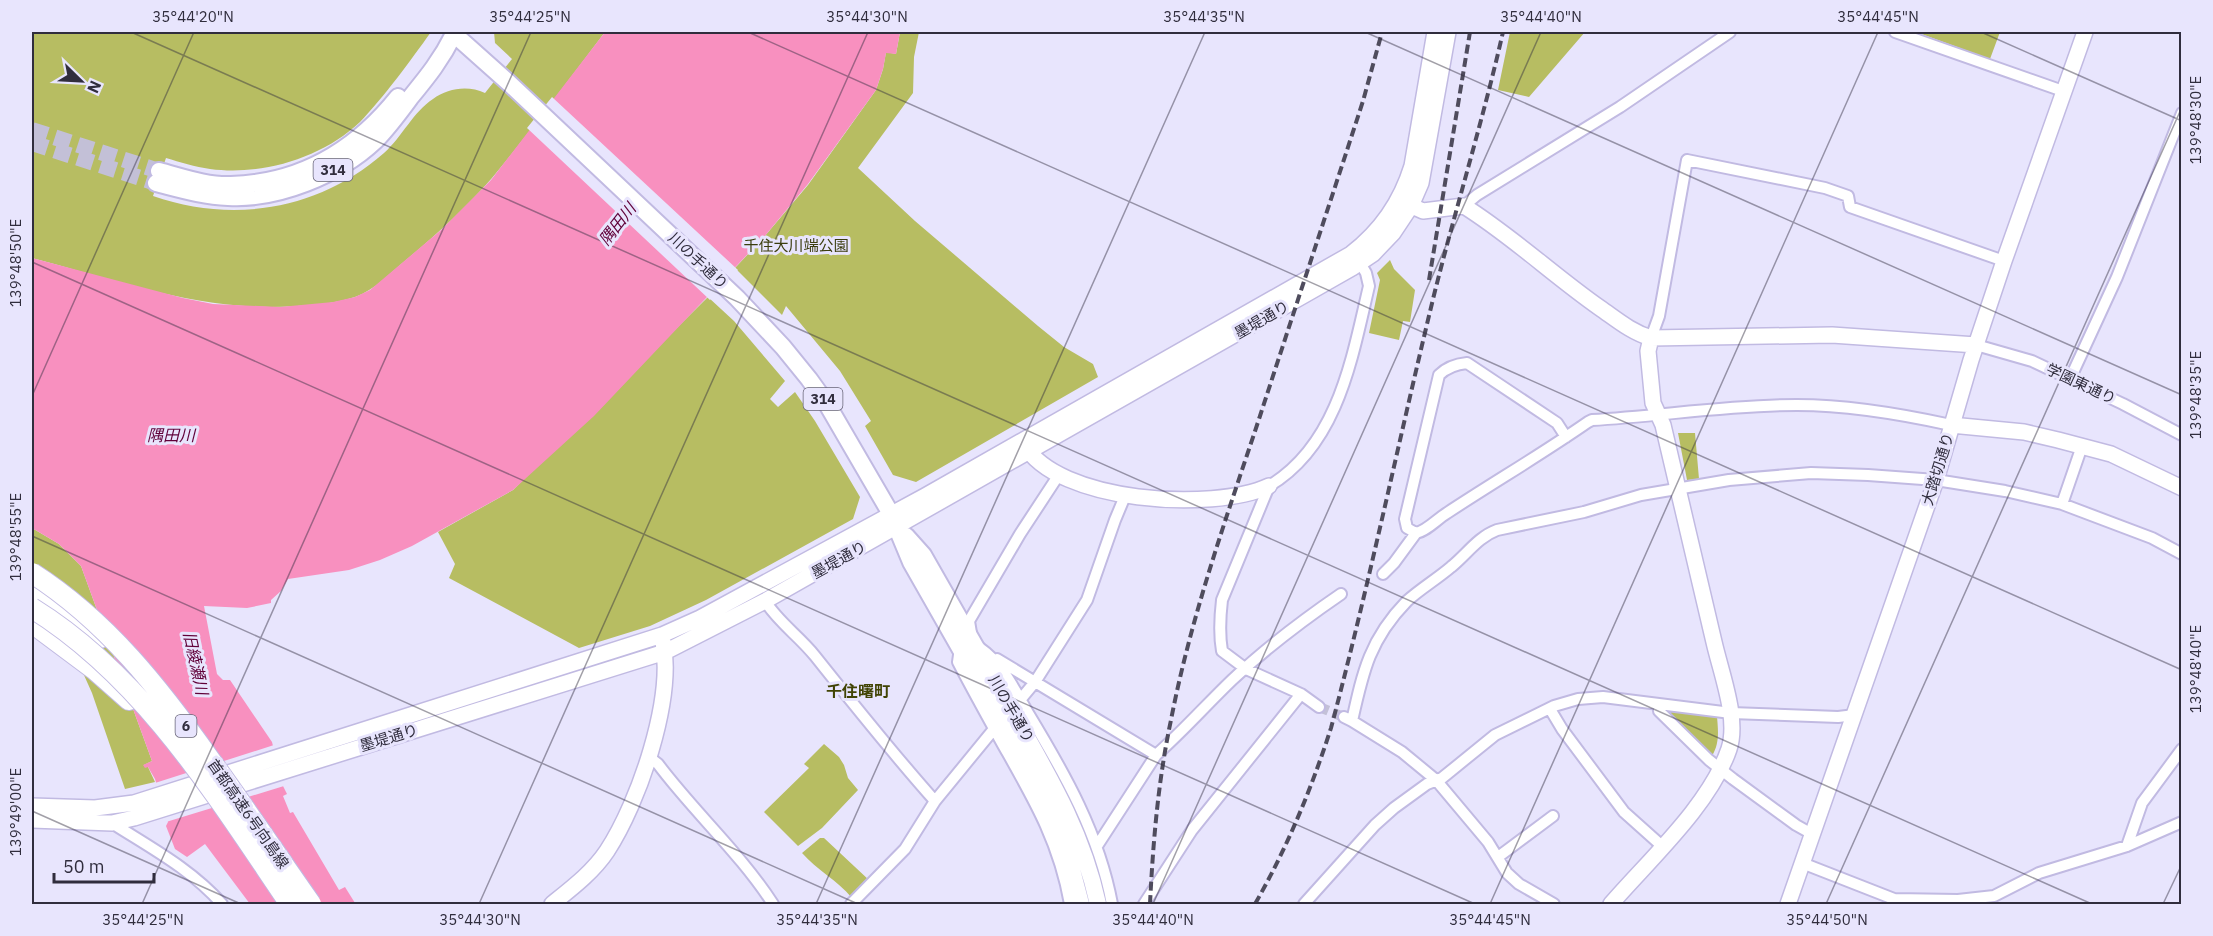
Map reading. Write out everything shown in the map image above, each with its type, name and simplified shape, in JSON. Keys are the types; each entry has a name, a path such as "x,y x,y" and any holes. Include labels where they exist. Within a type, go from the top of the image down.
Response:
{"highway":[{"name":"首都高速6号向島線","path":"32,573 52,586 102,628 147,675 175,711 310,904"},
{"path":"32,589 101,639 175,711"},
{"name":"首都高速6号向島線","path":"32,608 75,639 133,692 165,727 290,904"},
{"path":"32,623 95,670 129,700 202,778"}],"main road":[{"name":"墨堤通り","path":"1025,446 1351,254 1373,236 1389,216 1405,203 1435,32"},
{"name":"墨堤通り","path":"32,820 112,823 160,803 278,766 665,652 765,601 894,520 1360,263 1382,245 1425,169 1448,32"},
{"name":"大踏切通り","path":"1788,904 1936,480 1976,345 2085,32"},
{"name":"川の手通り","path":"157,177 230,185 266,182 298,174 334,156 366,133 434,52 455,33 737,298 783,347 821,396 894,520 911,562 1006,700 1071,818 1092,876 1098,904"},
{"path":"1405,203 1428,211 1464,206 1585,298 1638,334 1651,338 1832,335 1976,345"},
{"path":"1611,904 1700,803 1720,769 1731,738 1731,712 1663,424 1653,403 1648,351 1651,338"},
{"path":"1951,425 2024,432 2082,446 2111,454 2181,488"},
{"path":"1025,446 1045,468 1058,476 1125,496 1210,499 1256,492 1269,486"},
{"name":"墨堤通り","path":"278,766 662,635 894,520"},
{"path":"552,904 591,872 622,825 649,757 661,713 665,652 662,635"},
{"name":"川の手通り","path":"1006,700 1057,823 1081,904"},
{"name":"墨堤通り","path":"32,806 110,807 160,803"}],"street":[{"path":"1464,206 1477,195 1626,103 1730,32"},
{"path":"1895,32 2063,91"},
{"path":"2070,379 2117,277 2181,113"},
{"path":"1651,338 1659,316 1687,160 1825,188 1848,196 1850,207 2004,261"},
{"path":"1319,707 1301,694 1246,669 1222,651 1220,638 1222,600 1269,486 1281,478 1314,445 1343,387 1369,286 1366,273 1360,263"},
{"name":"学園東通り","path":"1976,345 2032,361 2181,435"},
{"path":"1416,533 1407,528 1405,519 1439,375 1442,372 1467,363 1557,423 1566,438"},
{"path":"1383,574 1399,557 1416,533 1421,532 1445,514 1592,420 1681,411 1798,405 1905,415 1951,425"},
{"path":"2062,504 2082,446"},
{"path":"1554,904 1519,884 1508,873 1467,815 1436,780 1402,752 1348,719 1376,640 1408,601 1453,566 1486,534 1584,512 1641,495 1729,480 1811,474 1936,480 2005,491 2062,504 2152,538 2181,554"},
{"path":"1058,476 1020,534 969,621 966,645 958,662 1051,834 1067,886 1070,904"},
{"path":"1006,700 1035,682 1086,600 1114,520 1125,496"},
{"path":"1097,846 1156,755 1298,623 1341,594"},
{"path":"765,601 813,653 895,756 935,801"},
{"path":"966,645 994,658 1156,755"},
{"path":"994,658 1006,700 1078,801 1097,846 1112,904"},
{"path":"1144,904 1192,830 1301,694"},
{"path":"1304,904 1394,808 1442,778 1495,735 1550,709 1578,699 1603,697 1731,712 1838,717 1855,715"},
{"path":"1659,705 1659,711 1720,769 1796,825 1812,834"},
{"path":"1550,709 1562,729 1624,812 1662,846"},
{"path":"851,904 905,849 935,801 994,729"},
{"path":"2127,846 2142,803 2181,748"},
{"path":"649,757 658,764 736,855 773,904"},
{"path":"1498,857 1553,816"},
{"path":"1802,863 1894,899 1958,900 1994,896 2038,873 2127,846 2181,822"},
{"path":"112,823 184,868 206,886 222,904"}],"green space":[{"path":"32,32 431,32 388,90 360,122 345,135 310,155 270,167 250,170 204,168 166,158 153,196 183,205 244,210 303,199 332,188 359,172 384,153 419,111 439,95 465,88 485,93 512,59 495,43 494,32 605,32 482,189 440,231 382,281 362,294 341,301 263,307 229,305 163,293 32,258"},
{"name":"千住大川端公園","path":"900,32 919,32 914,57 913,93 858,168 915,221 1038,326 1064,347 1093,364 1098,377 916,482 893,475 865,426 871,421 840,371 786,306 782,315 735,268 808,185 876,90 886,52 896,54"},
{"path":"1510,32 1585,32 1529,97 1498,90"},
{"path":"1916,32 2000,32 1990,59"},
{"path":"1390,260 1394,269 1415,290 1410,322 1403,321 1399,340 1369,333 1380,280 1377,273"},
{"path":"708,297 734,321 785,381 770,399 778,407 795,392 815,421 860,497 853,519 706,600 650,626 579,648 449,578 455,564 438,532 513,490"},
{"path":"1678,433 1695,433 1699,479 1687,480"},
{"path":"32,528 59,544 81,566 152,761 144,765 148,767 155,782 125,789 92,693 79,664 32,592"},
{"path":"1670,711 1717,716 1717,741 1712,756 1668,716"},
{"path":"824,744 839,757 848,778 858,790 822,828 798,846 764,812 809,768 804,764"},
{"path":"820,838 824,838 870,881 852,898 802,853"}],"water":[{"name":"隅田川","path":"605,32 900,32 896,54 886,53 876,90 808,184 764,237 594,416 513,490 412,546 380,560 349,570 288,579 271,603 247,608 204,606 217,674 223,680 230,680 272,742 287,794 283,796 290,813 293,812 339,890 345,887 355,903 250,904 205,844 187,857 175,849 166,826 168,822 155,779 148,767 145,768 143,765 152,761 81,566 59,544 32,528 32,258 213,304 280,307 333,302 355,297 370,290 441,230 491,180"}],"pier":[{"path":"552,97 738,270 710,300 527,128"},
{"path":"274,745 284,786 166,822 155,783"}],"tunnel":[{"path":"32,130 159,171"},
{"path":"32,143 156,183"},
{"path":"1319,707 1344,717"}],"railway":[{"path":"1150,904 1159,789 1179,681 1199,604 1363,101 1382,32"},
{"path":"1429,280 1470,32"},
{"path":"1255,904 1278,862 1315,774 1331,728 1434,295 1503,32"}],"district":[{"name":"千住曙町","path":"858,691"}],"water label":[{"name":"旧綾瀬川","path":"196,663"}]}
